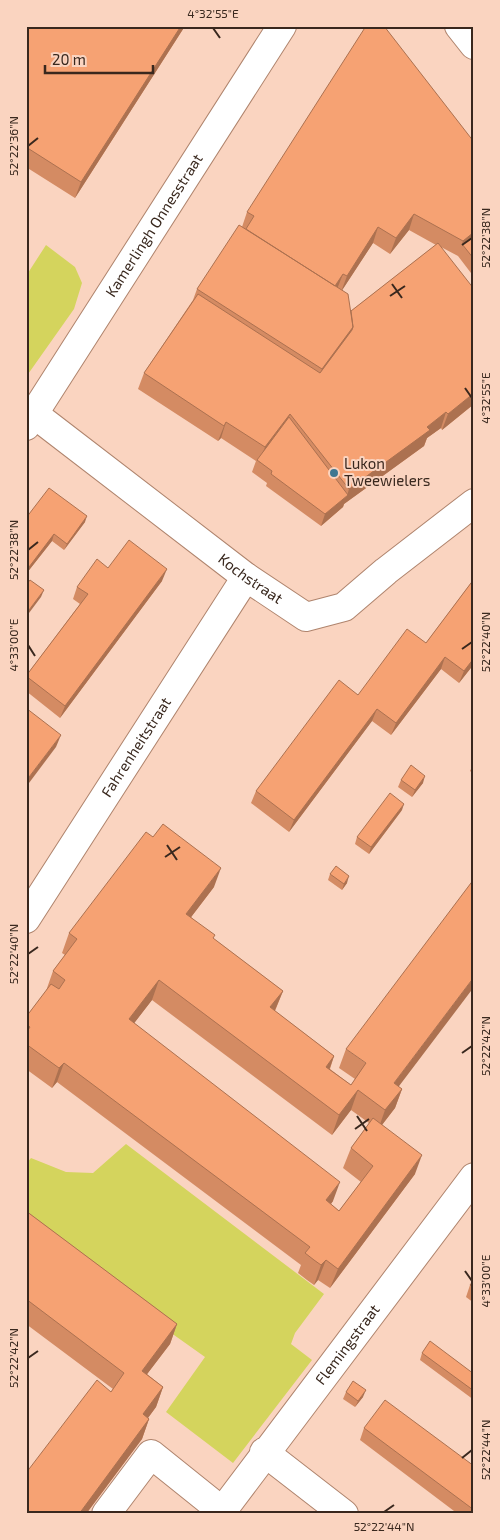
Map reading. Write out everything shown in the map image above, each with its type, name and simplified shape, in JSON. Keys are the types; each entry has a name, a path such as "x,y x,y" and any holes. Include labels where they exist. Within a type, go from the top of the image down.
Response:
{"street":[{"name":"Kamerlingh Onnesstraat","path":"30,420 282,26"},
{"path":"459,26 474,45"},
{"name":"Kochstraat","path":"30,420 246,577 306,617 344,607 386,571 474,503"},
{"name":"Fahrenheitstraat","path":"26,919 246,577"},
{"name":"Flemingstraat","path":"106,1514 151,1454 221,1512 264,1452 474,1177"},
{"path":"264,1452 344,1514"}],"shaded area":[{"path":"46,245 75,267 82,283 74,309 26,377 26,276"},
{"path":"126,1144 324,1294 295,1333 291,1344 312,1360 233,1463 166,1412 205,1357 26,1230 26,1164 31,1158 66,1172 93,1173"}],"building":[{"path":"26,26 181,26 81,182 26,147"},
{"path":"366,26 384,26 474,142 474,232 463,241 414,214 396,238 378,227 347,276 343,274 335,286 246,229 254,216 247,212"},
{"path":"239,225 348,294 353,327 322,369 197,289"},
{"path":"474,235 474,259 462,244"},
{"path":"438,243 474,289 474,393 448,414 446,412 427,427 430,430 349,489 290,414 265,447 226,422 224,426 144,373 198,294 320,373 352,330 351,311"},
{"path":"289,417 348,495 325,514 271,474 272,471 257,460"},
{"path":"49,488 87,516 67,544 54,534 26,571 26,518"},
{"path":"129,540 167,569 65,706 26,676 88,594 77,587 97,559 108,568"},
{"path":"474,579 474,658 464,671 445,657 396,723 377,709 294,820 256,791 339,680 358,695 407,629 426,643"},
{"path":"30,580 44,590 26,614 26,585"},
{"path":"26,708 61,735 26,781"},
{"path":"411,765 425,776 415,790 401,780"},
{"path":"390,793 404,804 371,847 357,837"},
{"path":"163,824 221,868 186,914 215,935 213,938 283,991 270,1007 334,1056 326,1067 351,1085 366,1063 346,1049 474,879 474,977 394,1083 402,1089 385,1110 358,1090 339,1115 159,980 129,1019 340,1182 326,1200 339,1211 373,1166 351,1148 373,1118 422,1155 338,1269 326,1260 321,1265 314,1260 305,1253 310,1247 64,1063 59,1068 26,1044 26,1033 30,1027 26,1024 26,1017 51,984 59,989 65,980 53,971 77,939 69,933 146,832 153,837"},
{"path":"336,866 349,876 344,884 330,874"},
{"path":"26,1211 177,1324 142,1371 163,1387 143,1414 149,1419 79,1514 26,1514 26,1473 97,1380 111,1392 124,1373 26,1299"},
{"path":"474,1280 474,1288 470,1285"},
{"path":"430,1341 474,1374 474,1391 422,1353"},
{"path":"353,1381 366,1390 358,1401 346,1392"},
{"path":"385,1400 474,1466 474,1510 364,1428"}],"place":[{"name":"Lukon Tweewielers","path":"334,473"}]}
